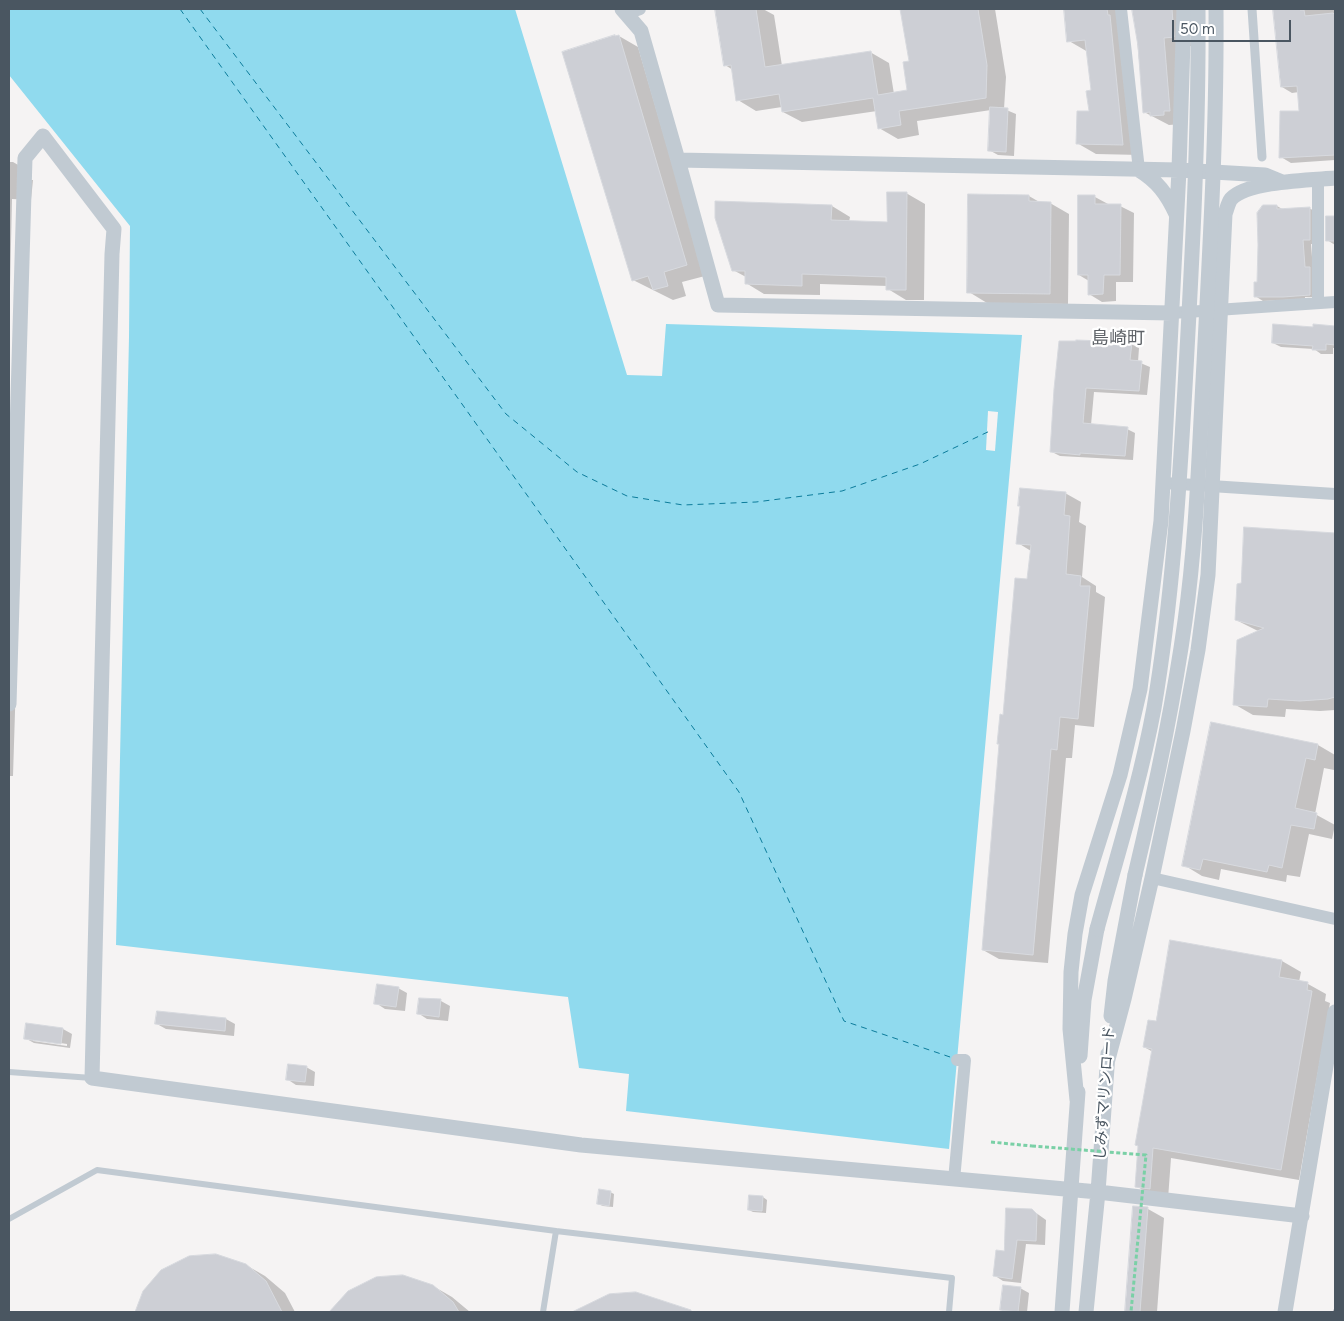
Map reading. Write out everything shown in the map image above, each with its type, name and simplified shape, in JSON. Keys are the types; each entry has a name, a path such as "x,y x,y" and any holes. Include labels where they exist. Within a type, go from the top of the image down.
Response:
{"street":[{"path":"1121,9 1139,170 1161,187 1168,196 1177,216"},
{"path":"1077,1100 1070,1029 1074,934 1082,895 1120,775 1140,689 1161,520 1177,216 1184,9"},
{"name":"しみずマリンロード","path":"1062,1312 1084,1000 1096,929 1142,764 1168,616 1178,513 1190,296 1197,140 1198,9"},
{"name":"しみずマリンロード","path":"1086,1312 1115,981 1135,875 1156,786 1172,704 1185,620 1195,522 1213,177 1216,9"},
{"path":"1252,9 1262,157"},
{"path":"629,10 641,31 718,304 1172,313 1335,302"},
{"path":"9,704 25,158 43,136 114,229 92,1078 581,1145 1098,1192 1302,1216"},
{"path":"678,160 1179,170 1265,175 1282,182"},
{"path":"1107,1063 1152,878 1184,731 1198,650 1208,575 1226,214 1230,200 1238,194 1254,188 1282,182 1335,178"},
{"path":"1318,179 1318,303"},
{"path":"1164,483 1335,494"},
{"path":"1152,878 1335,918"},
{"path":"1285,1312 1335,1012"},
{"path":"954,1180 965,1060 957,1060"}],"lane":[{"path":"9,1072 92,1078"},
{"path":"9,1219 97,1170 556,1231 952,1278 949,1312"},
{"path":"543,1312 556,1231"}],"path":[{"path":"991,1142 1146,1156 1132,1312"}],"water":[{"path":"9,9 515,9 627,375 662,376 666,324 1022,335 949,1149 626,1111 629,1074 579,1068 568,997 116,945 130,226 9,75"}],"pier":[{"path":"988,411 998,412 995,451 986,450"}],"building":[{"path":"715,9 756,9 765,67 871,51 878,95 907,90 903,62 909,61 900,9 978,9 987,65 986,98 899,111 901,125 878,129 873,98 782,112 779,94 736,101 731,65 724,66"},
{"path":"1064,9 1107,9 1108,15 1110,15 1123,145 1076,144 1077,111 1089,111 1086,91 1091,90 1085,40 1067,42"},
{"path":"1132,9 1172,9 1174,37 1164,38 1170,111 1164,111 1164,115 1150,116 1150,112 1143,113 1138,46"},
{"path":"1273,9 1300,9 1304,10 1305,16 1333,13 1335,15 1335,155 1279,158 1280,111 1299,111 1297,86 1281,87"},
{"path":"619,35 687,265 664,272 668,286 653,290 648,276 632,281 562,52"},
{"path":"990,107 1008,108 1006,152 988,151"},
{"path":"887,192 907,192 906,290 886,290 886,277 802,274 802,286 745,284 745,271 732,271 715,218 715,201 832,205 831,220 887,222"},
{"path":"968,194 1029,195 1029,201 1051,202 1050,294 967,293"},
{"path":"1078,195 1095,195 1095,204 1121,204 1120,275 1104,275 1103,294 1088,295 1088,275 1078,275"},
{"path":"1263,205 1277,205 1277,209 1310,207 1310,240 1303,240 1305,267 1310,267 1310,295 1254,297 1254,282 1257,282 1257,213"},
{"path":"1326,216 1335,216 1335,241 1326,241"},
{"path":"1273,324 1313,327 1313,324 1335,326 1335,345 1326,344 1326,350 1312,350 1313,346 1272,343"},
{"path":"1059,341 1132,342 1130,360 1142,361 1139,391 1086,388 1083,423 1128,427 1125,456 1050,452"},
{"path":"1020,488 1066,492 1064,515 1070,516 1066,574 1081,576 1080,586 1090,586 1078,719 1060,717 1057,750 1051,749 1033,955 982,950 999,744 997,744 1000,714 1003,715 1015,578 1027,579 1031,545 1016,544"},
{"path":"1244,527 1335,533 1335,697 1300,701 1268,699 1267,707 1233,705 1237,640 1264,628 1235,620 1237,584 1241,583"},
{"path":"1211,722 1318,744 1315,760 1306,758 1295,808 1317,813 1314,829 1291,825 1282,868 1269,865 1267,872 1203,859 1200,870 1182,866"},
{"path":"1170,940 1282,960 1279,977 1308,982 1307,990 1312,991 1281,1170 1153,1148 1150,1189 1135,1187 1138,1146 1135,1145 1152,1049 1143,1047 1148,1020 1156,1021"},
{"path":"377,984 399,987 396,1007 374,1004"},
{"path":"419,998 441,999 439,1017 417,1014"},
{"path":"157,1011 226,1018 225,1031 155,1024"},
{"path":"26,1023 63,1028 61,1044 24,1039"},
{"path":"288,1064 307,1066 305,1082 286,1080"},
{"path":"599,1189 611,1191 609,1206 597,1204"},
{"path":"749,1195 763,1196 762,1211 748,1210"},
{"path":"1133,1206 1148,1207 1140,1312 1125,1312"},
{"path":"1006,1208 1032,1209 1037,1214 1036,1241 1017,1240 1012,1279 993,1276 996,1250 1004,1251"},
{"path":"216,1254 246,1264 266,1281 282,1312 135,1312 143,1291 161,1270 189,1256"},
{"path":"403,1275 433,1285 453,1302 459,1312 329,1312 348,1291 376,1277"},
{"path":"1003,1285 1021,1287 1018,1312 1000,1310"},
{"path":"636,1292 691,1310 691,1312 572,1312 609,1294"}],"ferry route":[{"path":"180,9 739,792 844,1021 953,1058"},
{"path":"200,9 506,414 577,472 627,496 683,505 756,502 842,491 920,464 992,430"}],"district":[{"name":"島崎町","path":"1118,339"}]}
